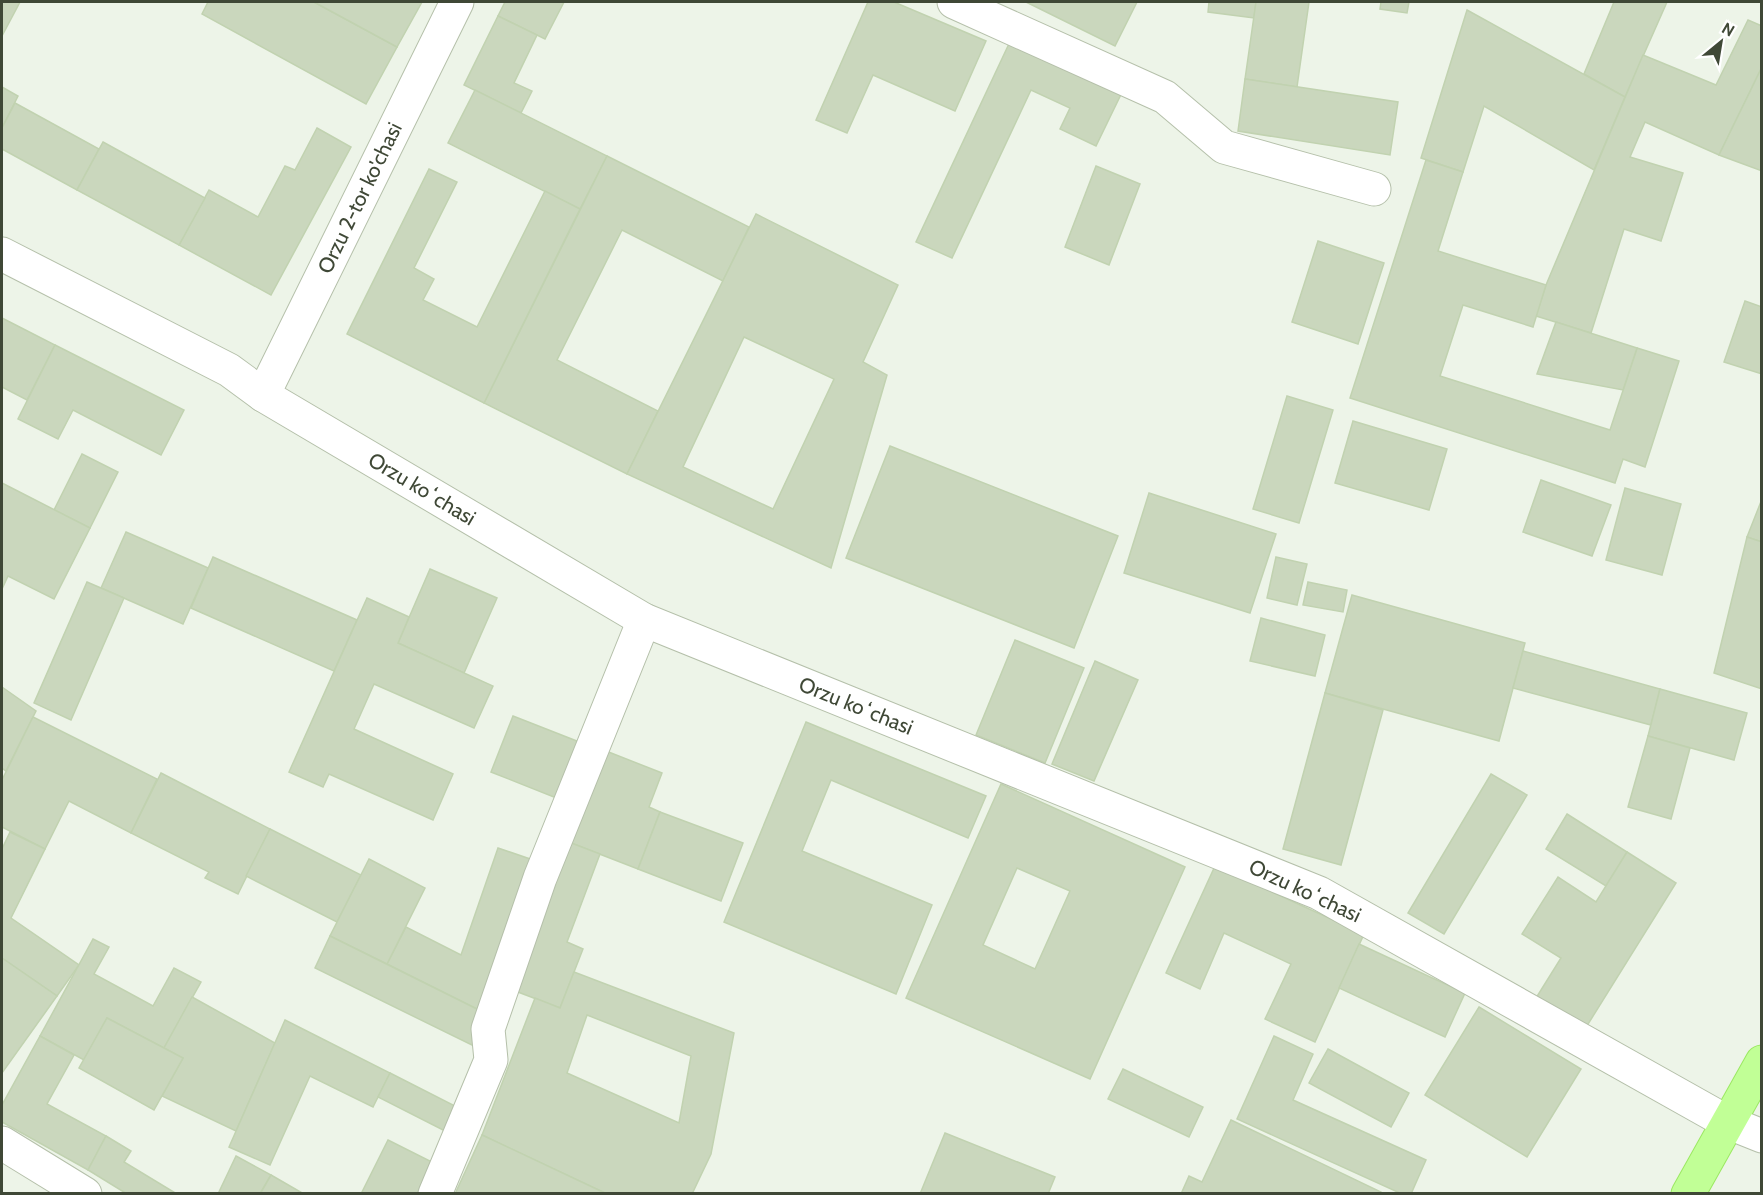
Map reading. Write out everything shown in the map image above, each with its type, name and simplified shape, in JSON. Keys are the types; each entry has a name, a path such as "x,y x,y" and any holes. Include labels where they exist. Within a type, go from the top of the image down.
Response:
{"main road":[{"path":"1688,1194 1761,1062"}],"street":[{"name":"Orzu 2-tor ko'chasi","path":"263,395 457,2"},
{"path":"954,2 1165,97 1224,147 1374,189"},
{"name":"Orzu koʻchasi","path":"2,254 229,370 263,395 644,620 1319,893 1727,1122 1761,1136"},
{"path":"435,1194 490,1060 488,1029 540,878 644,620"},
{"path":"2,1143 85,1194"}],"building":[{"path":"2,2 20,2 2,36"},
{"path":"208,2 314,2 397,47 366,104 202,14"},
{"path":"314,2 422,2 397,47"},
{"path":"505,2 564,2 545,39 498,16"},
{"path":"868,2 894,2 986,41 955,111 873,75 847,133 816,120"},
{"path":"1026,2 1137,2 1115,46"},
{"path":"1209,2 1256,2 1254,18 1208,12"},
{"path":"1256,2 1309,2 1297,87 1245,79"},
{"path":"1381,2 1409,2 1407,13 1380,9"},
{"path":"1614,2 1667,2 1625,97 1584,74"},
{"path":"1467,10 1625,97 1594,170 1484,106 1463,172 1421,158"},
{"path":"498,16 537,35 514,83 532,91 521,113 464,85"},
{"path":"1748,20 1762,26 1762,67 1719,155 1645,122 1630,157 1683,173 1661,241 1624,229 1591,333 1536,316 1546,285 1643,55 1716,85"},
{"path":"1015,31 1126,84 1096,146 1060,129 1070,108 1031,90 952,258 916,242"},
{"path":"1762,67 1762,171 1719,155"},
{"path":"1245,79 1398,102 1390,155 1238,131"},
{"path":"2,87 18,96 2,128"},
{"path":"475,90 607,156 580,209 448,143"},
{"path":"15,103 99,149 77,190 2,149 2,128"},
{"path":"317,128 351,147 271,295 179,245 209,190 258,217 285,166 295,170"},
{"path":"103,142 205,198 179,245 77,190"},
{"path":"607,156 749,227 723,281 622,230 557,360 658,411 627,474 484,403"},
{"path":"1426,160 1463,172 1438,251 1546,285 1533,327 1463,305 1440,376 1610,430 1637,348 1679,361 1645,467 1623,459 1615,483 1350,398"},
{"path":"1096,166 1140,184 1109,265 1065,247"},
{"path":"429,169 457,182 414,268 434,279 423,300 477,327 545,191 580,209 484,403 347,334"},
{"path":"756,214 898,285 863,362 887,375 831,568 627,474","holes":["744,337 834,379 773,509 683,467"]},
{"path":"1318,241 1384,263 1358,344 1292,322"},
{"path":"1745,301 1762,307 1762,374 1724,362"},
{"path":"2,318 55,345 27,400 2,387"},
{"path":"1556,322 1637,348 1623,390 1537,374"},
{"path":"55,345 184,410 161,455 73,410 58,439 18,419"},
{"path":"1287,396 1333,410 1299,523 1253,509"},
{"path":"1353,421 1447,449 1429,510 1335,483"},
{"path":"890,446 1118,536 1074,648 846,558"},
{"path":"82,454 118,472 90,528 54,510"},
{"path":"1541,480 1611,505 1592,556 1523,532"},
{"path":"2,483 90,528 54,599 8,576 2,589"},
{"path":"1625,488 1681,504 1662,575 1606,560"},
{"path":"1149,493 1276,534 1250,613 1124,573"},
{"path":"1762,499 1762,542 1747,537"},
{"path":"126,532 208,568 183,624 101,588"},
{"path":"1747,537 1762,542 1762,689 1714,673"},
{"path":"213,557 357,620 334,671 191,608"},
{"path":"1276,557 1307,564 1297,605 1267,598"},
{"path":"430,569 497,598 464,673 398,643"},
{"path":"87,582 124,598 71,720 34,703"},
{"path":"1308,582 1347,590 1343,612 1303,605"},
{"path":"1352,595 1525,643 1499,741 1325,693"},
{"path":"367,598 409,617 398,643 493,686 474,728 374,684 354,729 453,774 433,820 329,774 323,787 289,772"},
{"path":"1261,618 1325,635 1315,676 1250,661"},
{"path":"1015,640 1084,668 1045,763 976,735"},
{"path":"1523,651 1660,689 1651,725 1513,688"},
{"path":"1095,661 1138,680 1094,781 1052,764"},
{"path":"2,687 36,711 6,771 2,768"},
{"path":"1660,689 1747,713 1734,760 1648,736"},
{"path":"1325,693 1383,710 1341,865 1283,849"},
{"path":"513,716 587,745 564,801 491,772"},
{"path":"33,717 157,779 131,833 69,801 45,849 2,827 2,780"},
{"path":"806,722 986,796 968,838 831,780 802,851 932,905 896,994 724,922"},
{"path":"1648,736 1690,748 1671,819 1628,807"},
{"path":"601,749 662,773 649,807 660,812 638,869 566,841"},
{"path":"161,773 270,829 238,894 205,878 209,872 131,833"},
{"path":"1491,774 1527,795 1444,934 1408,913"},
{"path":"1001,784 1185,867 1090,1079 906,998","holes":["1017,868 1070,891 1035,969 983,945"]},
{"path":"660,812 743,843 721,901 638,869"},
{"path":"1567,814 1627,852 1606,886 1546,849"},
{"path":"270,829 361,875 337,922 246,876"},
{"path":"10,832 45,849 11,918 79,965 57,996 2,958 2,849"},
{"path":"566,841 600,854 567,942 583,949 560,1008 510,989"},
{"path":"498,848 542,863 491,1016 387,964 406,927 461,955"},
{"path":"1627,852 1676,883 1580,1037 1531,1006 1561,958 1522,934 1558,877 1596,902"},
{"path":"369,859 425,888 387,964 330,936"},
{"path":"1215,866 1364,934 1315,1042 1265,1019 1291,964 1224,933 1200,989 1166,973"},
{"path":"330,936 491,1016 476,1047 315,968"},
{"path":"93,939 109,947 94,974 153,1006 174,968 201,982 164,1048 107,1018 84,1060 40,1036"},
{"path":"1359,944 1465,993 1445,1037 1339,988"},
{"path":"2,958 57,996 2,1073"},
{"path":"574,972 734,1033 711,1154 692,1194 607,1194 482,1135 535,998 560,1008","holes":["587,1015 691,1056 679,1123 567,1073"]},
{"path":"192,997 275,1043 236,1131 162,1096 183,1058 164,1048"},
{"path":"1479,1007 1581,1069 1527,1157 1425,1095"},
{"path":"107,1018 183,1058 154,1110 79,1068"},
{"path":"285,1020 390,1073 373,1107 310,1076 270,1165 229,1147"},
{"path":"40,1036 74,1055 47,1104 106,1136 88,1170 2,1122 2,1105"},
{"path":"1274,1036 1313,1054 1293,1100 1426,1160 1411,1194 1402,1194 1237,1119"},
{"path":"1328,1049 1409,1093 1391,1127 1309,1083"},
{"path":"1123,1069 1203,1107 1189,1137 1108,1099"},
{"path":"390,1073 457,1107 445,1131 378,1097"},
{"path":"1231,1120 1381,1192 1380,1194 1181,1194 1189,1176 1202,1182"},
{"path":"945,1133 1055,1177 1048,1194 920,1194"},
{"path":"482,1135 607,1194 455,1194"},
{"path":"106,1136 131,1151 124,1162 177,1194 127,1194 88,1170"},
{"path":"388,1140 432,1162 417,1194 361,1194"},
{"path":"236,1156 271,1175 260,1194 218,1194"},
{"path":"271,1175 304,1194 260,1194"}]}
